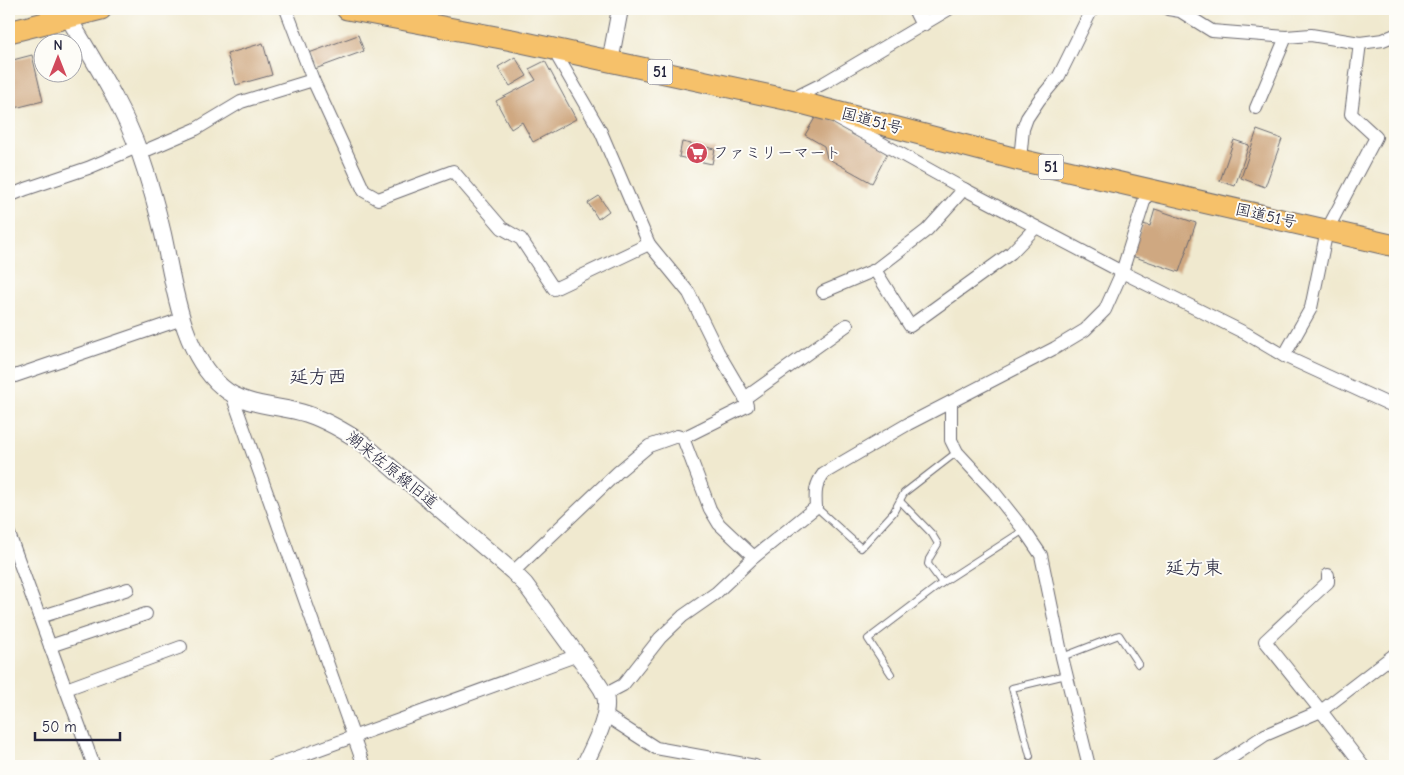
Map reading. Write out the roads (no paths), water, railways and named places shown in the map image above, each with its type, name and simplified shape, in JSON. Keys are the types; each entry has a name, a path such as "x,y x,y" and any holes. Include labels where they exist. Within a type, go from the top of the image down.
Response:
{"highway":[{"path":"9,32 66,13 101,9"},
{"name":"国道51号","path":"347,9 553,49 790,100 1020,160 1395,246"}],"street":[{"path":"286,9 313,80 364,191 378,199 453,171 502,228 521,239 554,289 649,244"},
{"path":"610,62 620,9"},
{"path":"916,9 923,23"},
{"path":"790,100 824,83 949,9"},
{"path":"1020,160 1023,129 1027,118 1059,76 1092,9"},
{"path":"1168,9 1180,11 1212,31 1286,37 1311,35 1360,43 1383,40 1395,35"},
{"name":"潮来佐原線旧道","path":"66,13 125,118 139,150 157,210 182,319 202,363 221,387 232,395 308,414 346,432 364,444 513,572 534,596 578,655 604,695"},
{"path":"1256,108 1286,37"},
{"path":"1284,356 1311,308 1327,230 1376,137 1351,114 1360,43"},
{"path":"513,572 618,472 649,446 677,436 683,438 747,406 745,398 718,352 689,293 649,244 601,132 553,49"},
{"path":"9,196 196,130 241,102 313,80"},
{"path":"814,106 964,190 1247,334 1284,356 1395,407"},
{"path":"584,766 605,715 604,695 623,685 660,638 683,616 716,592 754,557 816,507 817,481 824,473 908,424 1055,348 1085,330 1105,310 1122,272 1148,189"},
{"path":"823,292 875,270 927,230 964,190"},
{"path":"875,270 910,326 1011,253 1036,227"},
{"path":"9,378 182,319"},
{"path":"745,398 847,325"},
{"path":"232,395 364,766"},
{"path":"951,402 951,440 957,452 994,492 1041,555 1066,675 1089,766"},
{"path":"683,438 710,509 719,524 754,557"},
{"path":"9,534 94,766"},
{"path":"1328,575 1328,582 1265,641 1363,766"},
{"path":"40,617 128,589"},
{"path":"50,646 146,614"},
{"path":"66,689 181,647"},
{"path":"1219,766 1265,735 1321,711 1395,654"},
{"path":"273,766 578,655"},
{"path":"605,715 656,748 755,766"}],"lane":[{"path":"816,507 861,548 893,513 904,493 957,452"},
{"path":"900,501 932,534 938,544 928,564 942,583"},
{"path":"891,674 868,639 942,583 1024,530"},
{"path":"1062,657 1119,635 1138,664"},
{"path":"1030,756 1012,688 1066,675"}],"place":[{"name":"ファミリーマート","path":"697,153"}],"district":[{"name":"延方西","path":"318,377"},
{"name":"延方東","path":"1194,568"}]}
